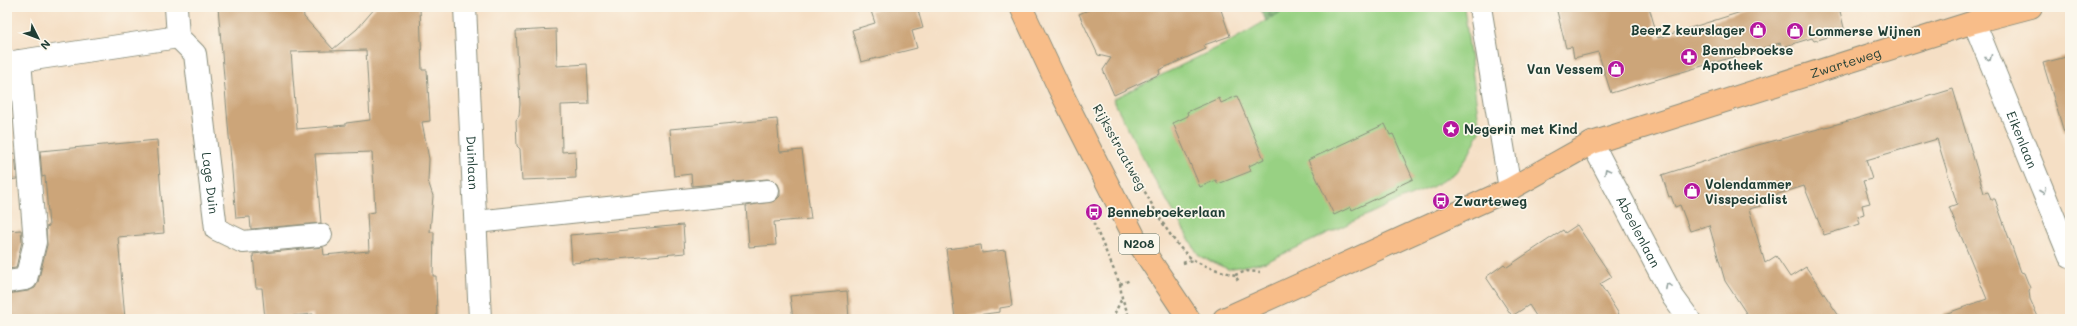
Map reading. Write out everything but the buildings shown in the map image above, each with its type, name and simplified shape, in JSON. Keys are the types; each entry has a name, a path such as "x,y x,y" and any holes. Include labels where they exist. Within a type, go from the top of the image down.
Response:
{"main road":[{"name":"Rijksstraatweg","path":"1021,7 1058,86 1135,238 1189,319"},
{"name":"Zwarteweg","path":"1224,319 1510,189 1592,143 1974,22 2031,7"}],"street":[{"path":"7,282 26,279 35,242 13,62 178,37 176,7"},
{"name":"Duinlaan","path":"465,7 480,319"},
{"path":"1480,7 1510,189"},
{"name":"Eikenlaan","path":"1974,22 2070,257"},
{"name":"Lage Duin","path":"178,37 195,54 216,229 243,242 321,235"},
{"name":"Abeelenlaan","path":"1592,143 1673,297 1689,319"},
{"path":"476,222 768,191"}],"path":[{"name":"Rijksstraatweg","path":"1132,169 1170,235 1192,260 1211,269 1235,275 1251,306"},
{"path":"1112,319 1122,298"}],"green space":[{"path":"1260,7 1289,7 1266,21"},
{"path":"1289,7 1464,7 1480,131 1469,154 1455,173 1432,187 1395,202 1266,262 1228,269 1199,256 1148,168 1113,99 1231,41"}],"place":[{"name":"BeerZ keurslager","path":"1758,30"},
{"name":"Lommerse Wijnen","path":"1795,31"},
{"name":"Bennebroekse Apotheek","path":"1689,57"},
{"name":"Van Vessem","path":"1616,69"},
{"name":"Negerin met Kind","path":"1451,129"},
{"name":"Volendammer Visspecialist","path":"1692,191"},
{"name":"Zwarteweg","path":"1441,201"},
{"name":"Bennebroekerlaan","path":"1094,212"}]}
